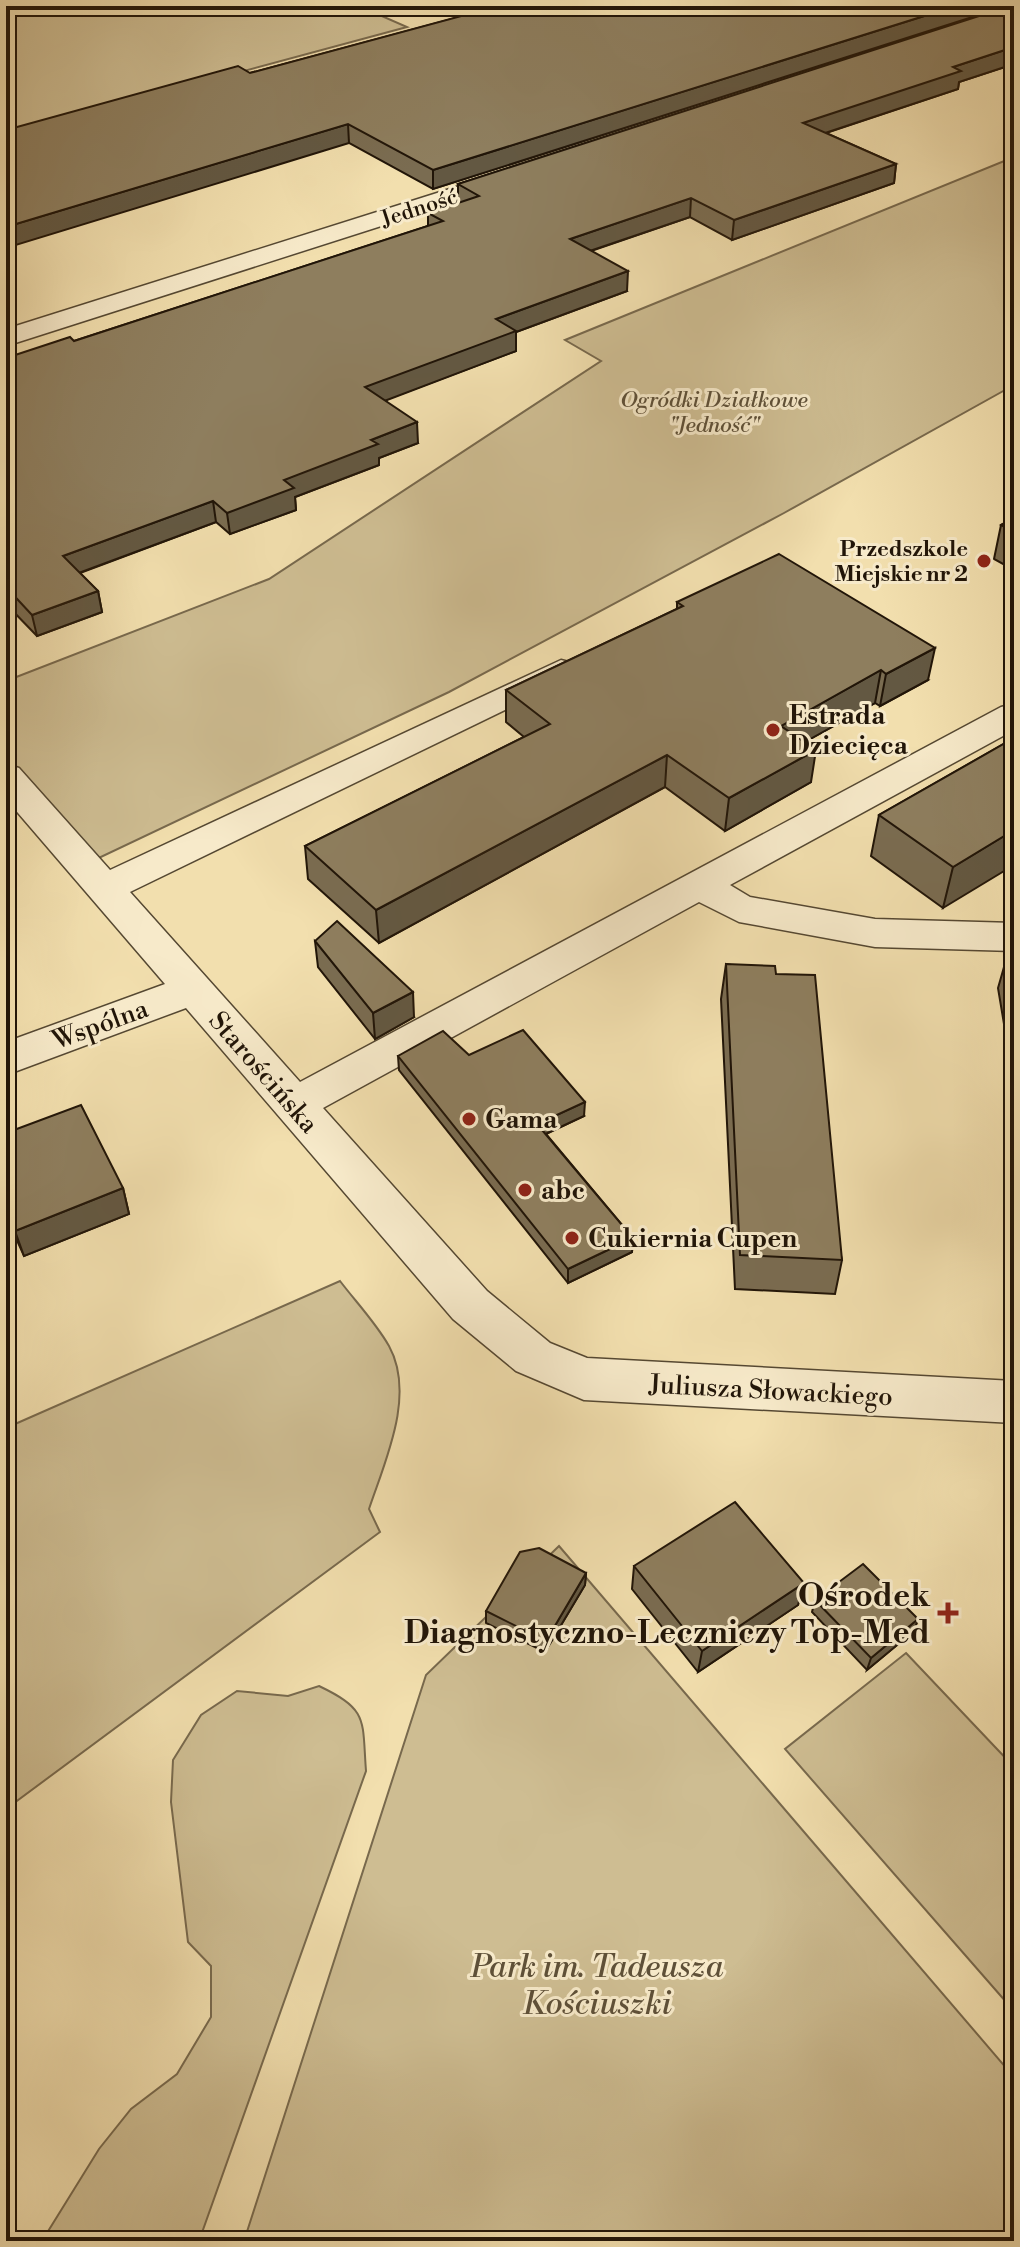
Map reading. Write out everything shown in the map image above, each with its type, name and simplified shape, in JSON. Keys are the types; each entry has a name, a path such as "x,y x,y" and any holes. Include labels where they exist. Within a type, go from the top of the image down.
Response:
{"street":[{"name":"Jedność","path":"6,338 532,170"},
{"path":"105,888 589,656"},
{"path":"293,1105 1014,715"},
{"name":"Starościńska","path":"6,776 470,1305 533,1357"},
{"path":"700,885 739,909 875,933 1014,937"},
{"name":"Wspólna","path":"6,1059 193,990"},
{"name":"Juliusza Słowackiego","path":"533,1357 584,1379 1014,1402"}],"green space":[{"path":"6,6 359,6 407,27 6,135"},
{"name":"Ogródki Działkowe \"Jedność\"","path":"1014,157 1014,385 784,513 449,692 84,865 6,776 6,681 269,579 601,361 565,340"},
{"path":"340,1281 384,1337 397,1365 400,1385 395,1428 369,1509 380,1532 6,1809 6,1428"},
{"name":"Park im. Tadeusza Kościuszki","path":"559,1546 1014,2077 1014,2241 244,2241 426,1675"},
{"path":"906,1653 1014,1767 1014,2011 785,1749"},
{"path":"319,1686 347,1702 360,1718 366,1771 199,2241 42,2241 99,2149 131,2109 177,2074 211,2017 211,1966 188,1942 171,1802 173,1760 201,1715 237,1691 288,1696"}],"building":[{"path":"956,6 433,170 348,124 6,227 6,130 238,66 250,73 480,11 474,8"},
{"path":"1014,6 1014,47 953,67 961,71 803,123 896,164 734,220 691,198 570,239 628,271 496,319 516,331 365,387 417,422 371,440 378,444 284,480 294,488 227,513 213,501 63,556 98,591 32,615 6,587 6,358 70,337 74,341 443,221 428,213 479,196 458,184"},
{"path":"1014,518 1014,532 1001,525"},
{"path":"779,554 935,648 886,674 881,670 781,726 816,750 729,798 667,755 376,910 305,846 550,724 506,690 683,606 677,602"},
{"path":"1014,738 1014,830 953,867 879,815"},
{"path":"337,921 413,992 373,1013 315,941"},
{"path":"1008,953 1014,953 1014,988"},
{"path":"726,964 775,966 776,974 815,975 842,1260 740,1255"},
{"path":"523,1030 585,1102 537,1124 633,1238 568,1269 398,1056 443,1031 469,1055"},
{"path":"81,1105 123,1188 15,1231 6,1210 6,1133"},
{"path":"735,1502 804,1583 702,1651 634,1566"},
{"path":"539,1548 586,1573 546,1641 486,1611 520,1552"},
{"path":"863,1564 918,1619 871,1658 815,1600"}],"place":[{"name":"Przedszkole Miejskie nr 2","path":"984,561"},
{"name":"Estrada Dziecięca","path":"773,730"},
{"name":"Gama","path":"469,1119"},
{"name":"abc","path":"525,1190"},
{"name":"Cukiernia Cupen","path":"572,1238"},
{"name":"Ośrodek Diagnostyczno-Leczniczy Top-Med","path":"948,1613"}]}
